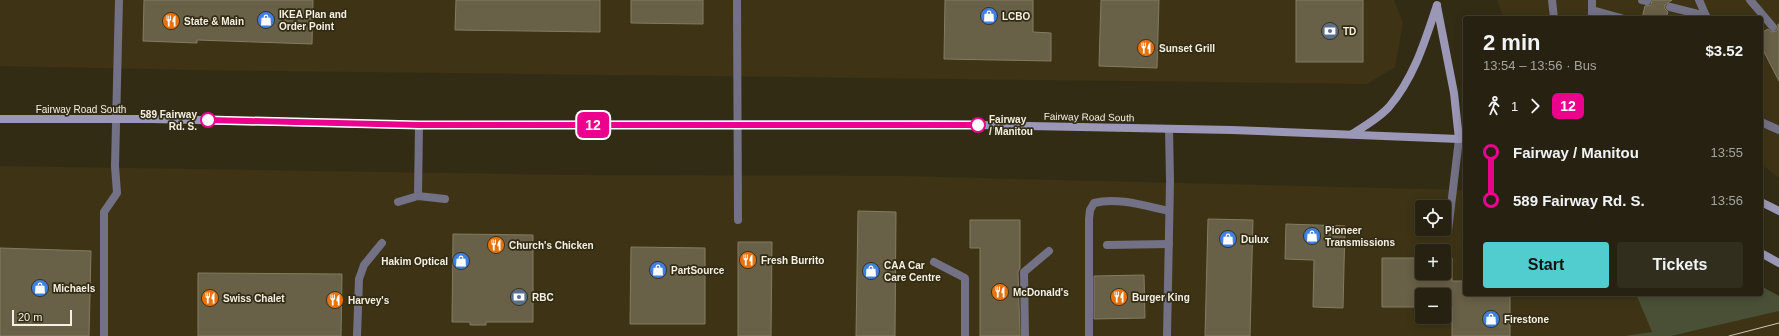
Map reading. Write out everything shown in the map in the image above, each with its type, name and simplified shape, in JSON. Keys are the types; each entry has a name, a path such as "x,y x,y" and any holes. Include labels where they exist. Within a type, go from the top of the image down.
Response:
{"main road":[{"path":"1352,134 1374,120 1389,107 1410,78 1424,43 1437,3"},
{"path":"1437,3 1463,140"},
{"name":"Fairway Road South","path":"0,119 116,119 419,125 930,124 1352,134 1463,140"},
{"path":"1763,203 1779,211"},
{"path":"1763,254 1779,263"}],"lane":[{"path":"104,336 104,212 117,193 115,166 119,0"},
{"path":"737,0 738,220"},
{"path":"1552,0 1554,16"},
{"path":"1592,0 1592,14 1606,16"},
{"path":"1699,0 1706,16"},
{"path":"1750,0 1773,27"},
{"path":"1670,7 1702,16"},
{"path":"1763,123 1779,130"},
{"path":"418,196 419,125"},
{"path":"1167,336 1169,129"},
{"path":"1451,213 1463,140"},
{"path":"398,202 418,196 445,198"},
{"path":"1089,336 1089,219 1090,210 1094,203 1116,201 1169,211"},
{"path":"357,336 359,279 364,266 382,243"},
{"path":"1107,244 1169,244"},
{"path":"1025,336 1024,272 1049,251"},
{"path":"934,262 965,278 965,336"}],"shaded area":[{"path":"0,0 1394,0 1403,23 1395,67 1367,84 195,70 0,66"},
{"path":"1497,0 1779,0 1779,178 1763,166 1763,16 1503,16"},
{"path":"0,166 571,175 899,176 1463,190 1463,296 1637,296 1652,332 1624,336 0,336"},
{"path":"1779,311 1779,336 1671,336 1731,322"}],"green space":[{"path":"1763,287 1779,296 1779,311 1671,336 1624,336 1652,332 1637,296 1763,296"}],"building":[{"path":"144,0 313,0 312,44 197,40 197,43 143,41"},
{"path":"456,0 600,0 600,32 455,30"},
{"path":"631,0 703,0 703,24 631,23"},
{"name":"LCBO","path":"945,0 1033,0 1033,32 1051,33 1051,61 944,59"},
{"path":"1101,0 1159,0 1157,68 1099,66"},
{"name":"TD","path":"1296,0 1363,0 1363,62 1296,62"},
{"path":"1652,0 1672,0 1665,5 1665,9 1668,12 1667,16 1642,16 1645,6 1651,5"},
{"path":"1779,24 1779,81 1763,50 1763,32 1768,29 1772,32 1776,31"},
{"path":"858,211 896,212 895,336 856,336"},
{"path":"1208,219 1253,220 1250,336 1205,336"},
{"name":"McDonald's","path":"970,220 1020,220 1020,268 1018,272 1020,336 980,336 980,248 970,248"},
{"path":"1286,224 1345,226 1343,308 1313,307 1314,260 1285,259"},
{"path":"453,234 533,235 533,322 486,322 486,325 470,325 470,322 452,322"},
{"path":"738,242 772,242 771,336 738,336"},
{"path":"631,247 705,248 705,324 630,324"},
{"path":"0,248 91,251 89,336 0,336"},
{"path":"1382,258 1415,258 1415,280 1451,280 1452,258 1452,281 1463,281 1463,296 1510,296 1510,336 1452,336 1451,288 1415,288 1415,307 1382,307"},
{"path":"198,273 342,274 341,336 198,336"},
{"name":"Burger King","path":"1144,275 1145,318 1094,319 1094,276"}],"tram line":[{"path":"1729,336 1779,323"}],"bus line":[{"name":"12","path":"208,120 419,125 978,125"}],"place":[{"name":"LCBO","path":"989,16"},
{"name":"IKEA Plan and Order Point","path":"266,20"},
{"name":"State & Main","path":"171,21"},
{"name":"TD","path":"1330,31"},
{"name":"Sunset Grill","path":"1146,48"},
{"name":"589 Fairway Rd. S.","path":"208,120"},
{"name":"Fairway / Manitou","path":"978,125"},
{"name":"Pioneer Transmissions","path":"1312,236"},
{"name":"Dulux","path":"1228,239"},
{"name":"Church's Chicken","path":"496,245"},
{"name":"Fresh Burrito","path":"748,260"},
{"name":"Hakim Optical","path":"461,261"},
{"name":"PartSource","path":"658,270"},
{"name":"CAA Car Care Centre","path":"871,271"},
{"name":"Michaels","path":"40,288"},
{"name":"McDonald's","path":"1000,292"},
{"name":"RBC","path":"519,297"},
{"name":"Burger King","path":"1119,297"},
{"name":"Swiss Chalet","path":"210,298"},
{"name":"Harvey's","path":"335,300"},
{"name":"Firestone","path":"1491,319"}]}
